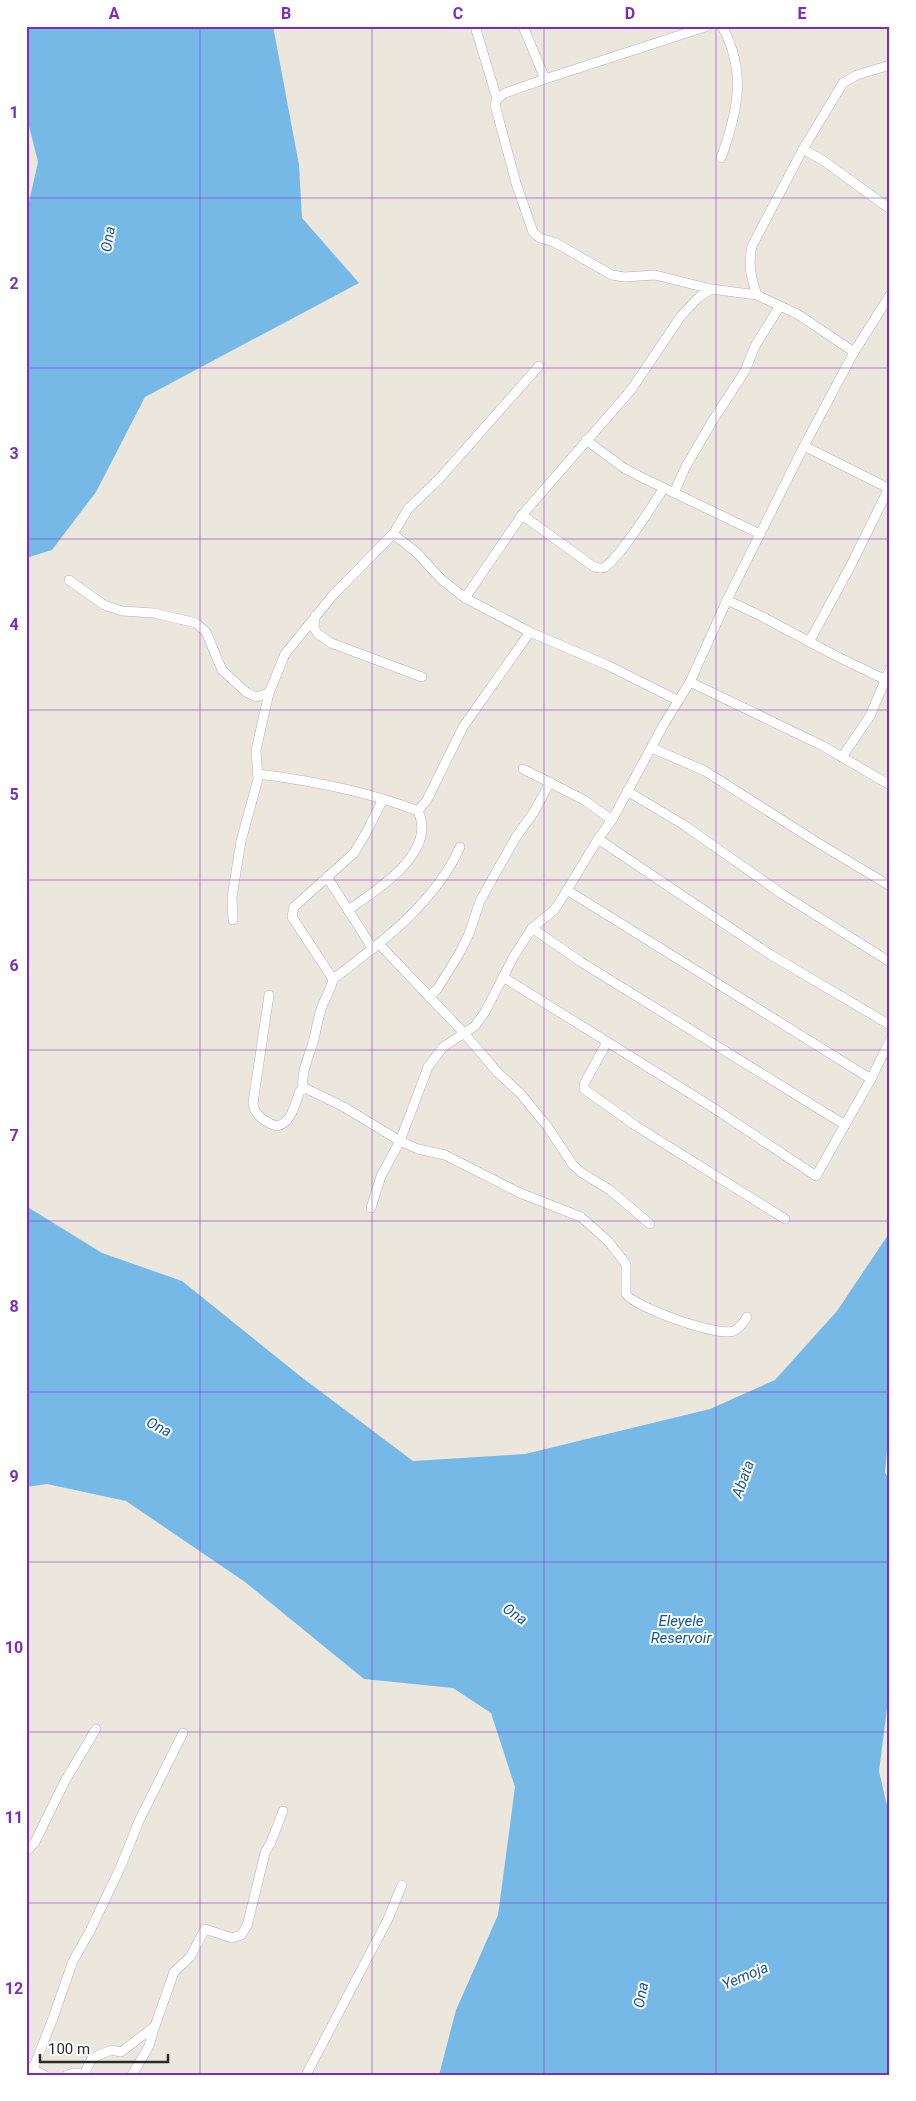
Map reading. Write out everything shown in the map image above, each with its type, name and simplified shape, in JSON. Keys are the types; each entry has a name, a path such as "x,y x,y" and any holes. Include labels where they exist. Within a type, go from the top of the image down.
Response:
{"street":[{"path":"475,26 497,99"},
{"path":"523,26 545,79"},
{"path":"708,26 545,79 505,93 497,99 495,105 509,157 533,232 540,238 554,242 612,275 624,277 655,275 710,289 757,295 799,315 854,352"},
{"path":"721,158 731,131 738,84 736,60 722,26"},
{"path":"757,295 750,276 749,260 752,246 803,149 844,83 857,76 890,65"},
{"path":"803,149 824,160 890,209"},
{"path":"465,598 522,515 631,390 681,316 698,298 710,289"},
{"path":"371,1208 381,1176 400,1141 420,1086 432,1061 443,1047 475,1026 485,1012 532,928 554,910 612,820 677,700 690,682 727,600 804,446 854,352 890,295"},
{"path":"674,493 685,468 745,371 755,346 780,306"},
{"path":"232,920 232,897 241,841 259,774 256,750 269,693 285,654 333,595 394,534 408,509 440,478 539,366"},
{"path":"586,440 624,468 760,534"},
{"path":"804,446 889,489 850,567 809,642"},
{"path":"522,515 594,567 600,568 605,566 618,553 664,488"},
{"path":"394,534 416,552 441,579 465,598 530,632 607,665 677,700"},
{"path":"68,580 104,605 122,611 154,613 196,623 206,632 222,670 246,692 256,697 269,693"},
{"path":"727,600 887,680"},
{"path":"315,616 314,628 318,634 332,643 422,677"},
{"path":"418,811 427,800 463,727 530,632"},
{"path":"842,757 870,716 887,680 890,669"},
{"path":"690,682 842,757 890,785"},
{"path":"652,748 705,771 890,886"},
{"path":"523,769 584,800 612,820"},
{"path":"259,774 298,779 383,799 418,811 422,819 422,830 417,847 409,861 374,893 348,910"},
{"path":"429,997 438,988 459,954 469,934 480,901 550,782"},
{"path":"627,791 684,825 782,894 890,962"},
{"path":"268,995 253,1110 273,1125 285,1124 289,1119 300,1090 303,1089 304,1069 314,1038 316,1022 323,1004 331,991 333,979 292,917 294,907 354,853 383,799"},
{"path":"598,839 754,944 890,1025"},
{"path":"333,979 376,946 445,876 460,847"},
{"path":"327,877 348,910 376,946 429,997 464,1033 498,1073 520,1093 536,1112 573,1165 582,1173 610,1190 650,1224"},
{"path":"567,890 871,1079"},
{"path":"532,928 581,962 845,1125"},
{"path":"503,977 816,1176 871,1079 890,1040"},
{"path":"607,1042 584,1084 584,1089 636,1126 785,1219"},
{"path":"303,1089 307,1089 344,1107 400,1141 418,1149 445,1155 520,1193 581,1217 598,1231 619,1253 627,1270 626,1294 636,1303 689,1324 721,1333 733,1331 741,1327 747,1317"},
{"path":"26,1852 35,1842 65,1781 96,1729"},
{"path":"44,2075 30,2068 48,2033 73,1961 121,1866 147,1806 183,1733"},
{"path":"132,2075 149,2046 174,1972 190,1957 206,1928 236,1938 241,1935 246,1926 264,1853 271,1842 283,1811"},
{"path":"306,2075 388,1919 402,1885"},
{"path":"67,2075 74,2073 84,2074 92,2058 111,2050 120,2052 155,2026"}],"water":[{"name":"Ona","path":"26,26 273,26 299,165 302,218 359,283 145,397 96,492 52,550 26,558 26,215 38,162 26,114"},
{"name":"Eleyele Reservoir","path":"26,1206 102,1253 182,1281 300,1376 413,1461 525,1454 710,1409 775,1380 837,1311 890,1232 890,1416 885,1473 890,1480 890,1685 879,1771 890,1819 890,2075 439,2075 456,2010 498,1915 515,1787 491,1713 453,1688 364,1679 245,1582 126,1501 47,1484 26,1487"}],"water label":[{"name":"Abata","path":"743,1479"},
{"name":"Yemoja","path":"745,1976"}]}
